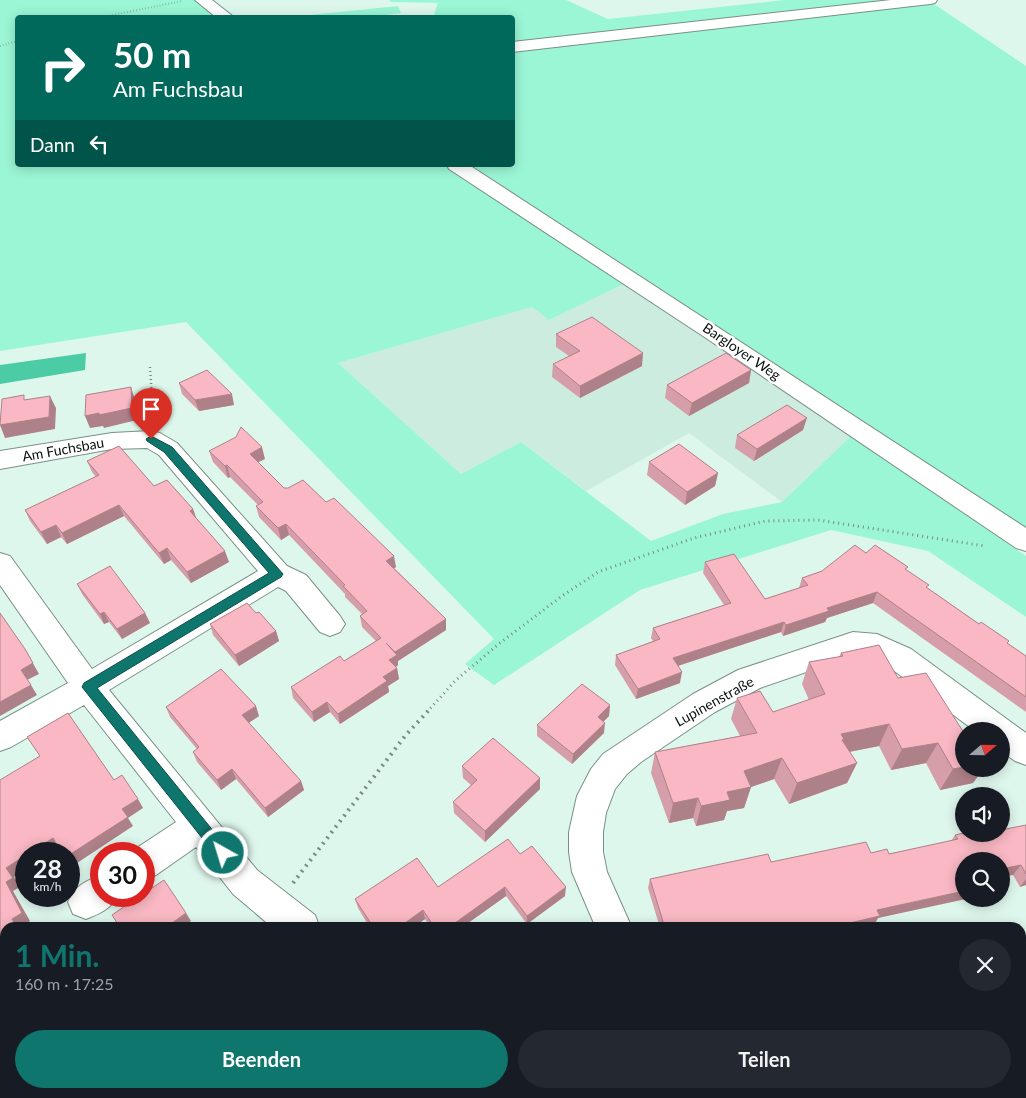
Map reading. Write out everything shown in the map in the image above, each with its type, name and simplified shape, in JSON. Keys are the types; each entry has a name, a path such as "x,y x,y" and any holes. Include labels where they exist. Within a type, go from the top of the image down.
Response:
{"street":[{"path":"202,0 224,15"},
{"path":"515,47 930,0"},
{"name":"Bargloyer Weg","path":"459,167 714,332 1026,541"},
{"path":"151,439 168,449 277,574 296,583 330,624"},
{"name":"Am Fuchsbau","path":"0,460 112,441 151,439"},
{"path":"0,563 88,687 245,882 295,922"},
{"path":"0,737 88,687 277,574"},
{"name":"Lupinenstraße","path":"611,922 590,872 586,852 588,813 603,779 630,752 704,703 749,679 853,644 877,646 900,658 986,722"},
{"name":"Lupinenstraße","path":"1010,739 1026,751"},
{"path":"155,856 200,825"}],"path":[{"path":"113,15 186,0"},
{"path":"0,46 15,42"},
{"path":"150,367 154,427 151,439"},
{"path":"275,906 406,736 456,680 500,643 562,596 598,572 694,538 765,520 818,520 993,547"}],"shaded area":[{"path":"0,0 195,0 219,15 15,15 15,167 450,167 624,284 549,320 532,307 338,363 461,474 521,442 651,541 723,514 782,502 851,436 1026,556 1026,617 928,551 831,530 640,590 494,685 465,664 494,639 186,322 0,351"},
{"path":"389,0 566,0 608,19 785,0 909,0 515,43 515,15 434,15 438,3 391,2"},
{"path":"931,2 1026,66 1026,530 676,299 469,167 515,167 515,51"},
{"path":"398,6 401,13 386,15 310,15"},
{"path":"624,284 851,436 782,502 689,433 586,491 521,442 461,474 338,363 532,307 549,320"},
{"path":"86,353 85,370 0,384 0,365"}],"building":[{"path":"592,317 643,353 580,386 553,364 580,351 556,334"},
{"path":"726,353 751,370 692,403 667,385"},
{"path":"207,370 232,394 195,400 179,383"},
{"path":"131,387 132,408 85,416 86,395"},
{"path":"24,395 24,400 50,396 49,417 0,425 2,399"},
{"path":"787,405 807,418 757,449 737,435"},
{"path":"241,427 262,447 250,454 284,488 288,488 303,480 326,502 334,498 394,556 386,561 446,619 395,652 386,643 397,655 389,660 397,668 383,677 387,681 338,714 327,702 312,712 291,687 340,656 344,661 381,638 360,616 367,611 343,586 345,585 286,524 278,528 256,506 263,502 227,465 225,466 209,451 236,437"},
{"path":"679,444 718,473 687,492 649,462"},
{"path":"119,446 154,486 167,480 193,509 190,511 225,551 187,572 167,548 159,553 119,505 62,533 56,525 41,532 25,510 99,475 87,461"},
{"path":"855,545 866,553 875,545 908,567 905,569 929,585 926,587 979,624 981,622 1009,641 1007,643 1026,656 1026,697 877,592 827,608 829,611 786,625 784,622 673,658 682,672 638,689 616,655 660,639 653,628 731,603 705,562 734,554 765,599 808,585 802,578 822,571"},
{"path":"110,566 145,613 117,629 104,612 100,614 77,584"},
{"path":"247,603 256,613 259,612 276,631 235,655 210,624"},
{"path":"0,613 33,663 21,670 31,685 0,702"},
{"path":"879,645 898,678 926,673 957,722 955,722 955,769 953,769 938,743 902,749 889,724 841,734 844,739 842,740 857,763 797,783 782,758 744,771 751,787 727,792 730,800 701,806 698,798 673,803 655,752 757,733 737,698 760,691 773,712 825,694 809,662 843,656 841,653"},
{"path":"221,669 256,706 242,715 301,781 265,808 232,769 217,780 193,752 199,747 166,707"},
{"path":"582,684 610,705 598,717 605,723 573,754 537,725"},
{"path":"68,713 114,780 122,775 138,799 122,809 128,817 80,848 80,842 55,842 53,838 47,842 15,842 15,862 6,868 13,878 6,882 15,899 15,907 19,907 22,913 12,919 14,922 0,922 0,780 40,756 27,737"},
{"path":"493,738 540,778 485,831 453,802 477,780 462,766"},
{"path":"1026,825 1026,874 1021,865 1010,867 1010,852 955,852 955,893 877,910 880,916 854,922 663,922 650,879 768,854 771,862 866,842 871,853 887,849 889,854 955,840 955,842 1010,842 1010,828"},
{"path":"508,839 520,854 532,846 566,887 527,916 505,887 456,922 431,922 423,910 406,922 370,922 355,899 417,858 438,887"},
{"path":"164,880 186,913 173,922 116,922 112,915 124,907 155,907 155,886"}],"route":[{"path":"151,439 168,449 277,574 88,687 223,853"}]}
